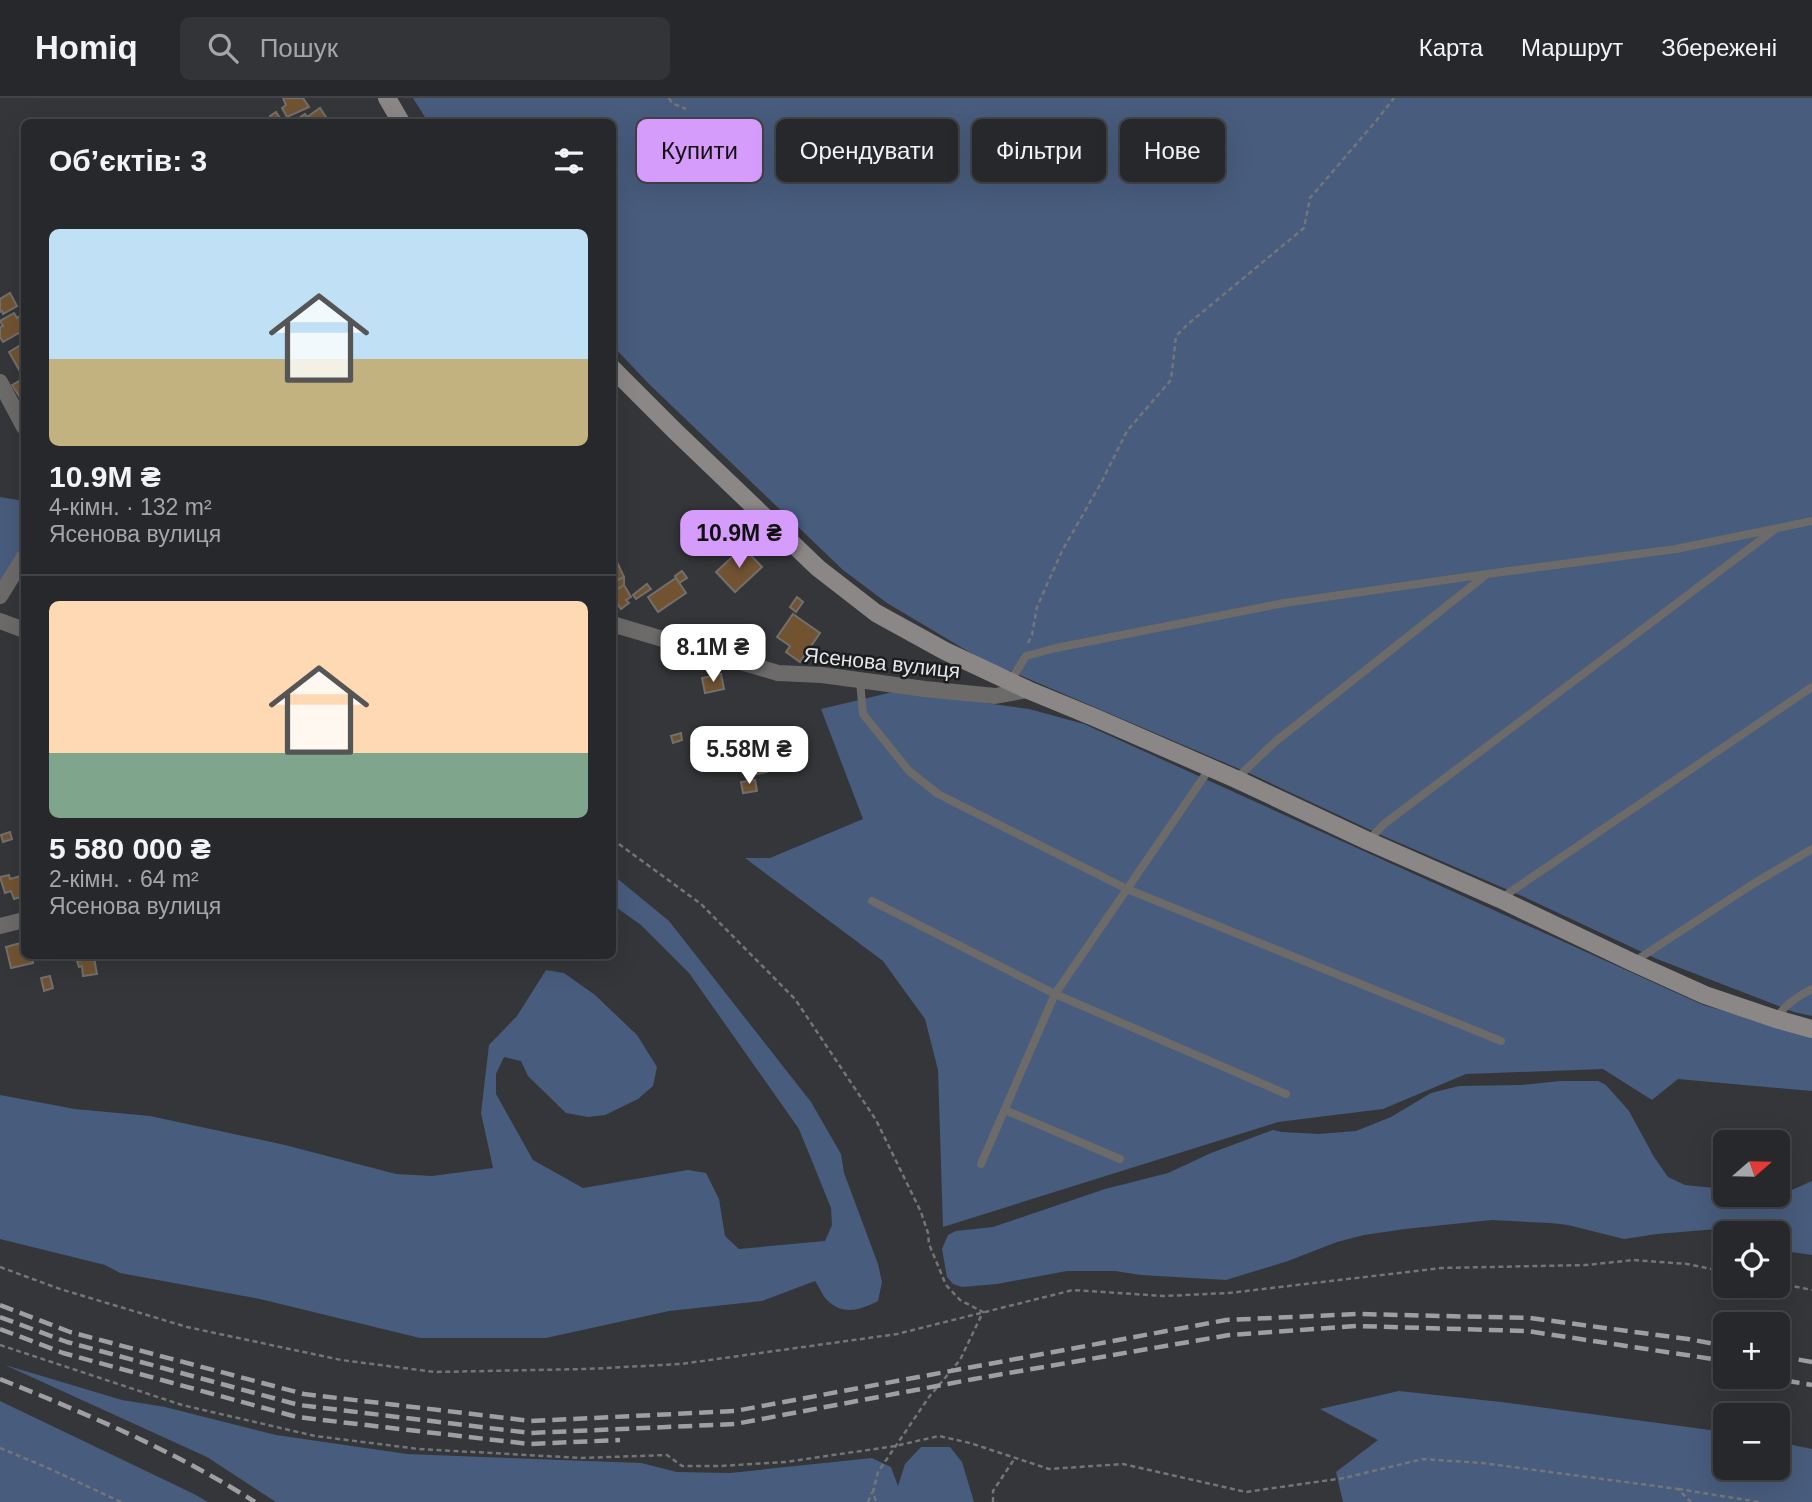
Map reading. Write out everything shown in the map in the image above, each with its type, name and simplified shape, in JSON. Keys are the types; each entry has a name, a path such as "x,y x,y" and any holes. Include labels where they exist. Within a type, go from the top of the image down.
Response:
{"street":[{"path":"387,98 399,119"},
{"path":"616,372 818,568 876,613 945,651 1028,691 1236,779 1705,995 1812,1029"},
{"path":"0,382 21,422"},
{"path":"0,596 21,562"},
{"path":"0,621 21,629"},
{"name":"Ясенова вулиця","path":"616,625 778,673 822,675 995,696 1028,691"},
{"path":"0,926 21,921"}],"lane":[{"path":"1010,682 1026,656 1110,637 1284,603 1676,550 1812,521"},
{"path":"1368,841 1384,824 1777,528"},
{"path":"1236,779 1276,741 1487,574"},
{"path":"860,681 863,714 909,771 938,794 1127,889 1501,1041"},
{"path":"1500,899 1812,687"},
{"path":"981,1164 1055,994 1210,768"},
{"path":"1632,962 1812,849"},
{"path":"872,901 1055,994 1286,1094"},
{"path":"1776,1019 1783,1008 1812,989"},
{"path":"1005,1110 1120,1159"}],"path":[{"path":"669,98 672,103 687,110"},
{"path":"1020,664 1020,657 1032,635 1037,607 1062,551 1127,431 1171,380 1176,336 1304,228 1310,198 1394,98"},
{"path":"616,842 701,904 795,999 876,1120 921,1212 929,1244 946,1285 960,1300 983,1312"},
{"path":"0,1267 60,1289 187,1327 341,1360 435,1372 681,1364 897,1334 1073,1290 1164,1296 1229,1293 1441,1268 1586,1265 1634,1260 1687,1264 1713,1269"},
{"path":"1790,1285 1812,1290"},
{"path":"868,1502 878,1472 929,1397 960,1360 983,1312"},
{"path":"0,1345 182,1405 315,1436 419,1449 582,1458 667,1455 682,1466 720,1466 786,1462 895,1446 939,1436 970,1443 1049,1469 1123,1464 1246,1492 1344,1478 1423,1459 1482,1463 1759,1502"},
{"path":"0,1448 121,1502"},
{"path":"993,1502 993,1491 1016,1458"},
{"path":"1678,1489 1691,1502"},
{"path":"873,1492 876,1502"}],"shaded area":[{"path":"413,98 1812,98 1812,1016 1794,1012 1657,959 1251,774 1010,671 996,668 887,603 843,570 616,349 616,119 426,119"},
{"path":"0,497 21,500 21,553 0,592"},
{"path":"897,691 1029,709 1084,724 1703,1005 1812,1036 1812,1091 1678,1079 1652,1100 1603,1069 1466,1074 1383,1109 1278,1122 943,1227 938,1070 925,1019 883,961 745,858 770,858 863,819 821,709"},
{"path":"616,877 669,921 811,1102 841,1154 844,1173 878,1264 882,1282 878,1301 858,1309 845,1310 827,1300 815,1281 762,1301 669,1311 546,1338 420,1338 260,1299 120,1273 105,1265 0,1239 0,1095 75,1109 150,1116 285,1145 396,1174 432,1176 493,1168 481,1113 489,1045 517,1016 546,970 564,973 595,995 637,1035 657,1067 653,1086 638,1099 605,1115 588,1117 566,1113 528,1076 521,1061 504,1057 496,1074 496,1094 533,1160 583,1188 688,1170 706,1173 719,1199 725,1236 739,1249 825,1241 832,1225 831,1208 799,1129 689,973 641,925 616,907"},
{"path":"1598,1081 1606,1085 1629,1111 1668,1177 1685,1185 1713,1188 1713,1208 1790,1208 1790,1191 1812,1181 1812,1255 1790,1252 1790,1221 1713,1221 1713,1229 1624,1239 1568,1225 1492,1220 1364,1235 1226,1280 1115,1271 1067,1271 997,1284 962,1287 953,1284 947,1277 942,1249 948,1235 956,1231 993,1227 1105,1189 1168,1173 1211,1153 1273,1130 1319,1134 1356,1131 1391,1117 1431,1093 1459,1086"},
{"path":"5,1365 122,1400 165,1407 276,1435 407,1454 641,1463 677,1472 730,1473 872,1458 891,1467 898,1486 905,1464 921,1447 950,1447 962,1462 974,1502 276,1502 207,1457"},
{"path":"1399,1391 1713,1430 1713,1480 1790,1480 1790,1444 1812,1449 1812,1502 1343,1502 1336,1472 1378,1440 1320,1409"},
{"path":"0,1401 194,1494 208,1502 0,1502"}],"building":[{"path":"283,98 303,98 309,107 287,117 282,108 286,105"},
{"path":"320,108 326,117 299,118 305,114 307,117"},
{"path":"276,112 280,118 272,119 270,116"},
{"path":"10,293 17,306 3,314 0,312 0,299"},
{"path":"14,313 17,318 21,315 21,332 3,342 0,327 3,326 0,321"},
{"path":"21,345 21,373 9,352"},
{"path":"21,380 21,399 12,385"},
{"path":"743,547 762,567 735,592 716,572"},
{"path":"616,562 624,577 616,581"},
{"path":"682,571 687,578 679,583 675,576"},
{"path":"624,577 624,585 617,590 616,581"},
{"path":"676,578 686,593 658,612 648,597"},
{"path":"647,584 651,589 636,599 633,595"},
{"path":"624,585 631,597 626,600 629,603 621,609 616,602 616,590"},
{"path":"797,597 803,602 796,612 790,607"},
{"path":"793,614 820,633 800,662 786,652 790,646 777,637"},
{"path":"721,674 724,689 705,693 702,678"},
{"path":"761,731 763,742 750,745 747,734"},
{"path":"681,733 682,740 673,743 671,736"},
{"path":"795,737 802,758 796,760 798,766 787,770 785,764 780,766 777,755 773,757 769,746"},
{"path":"749,763 751,770 742,772 741,765"},
{"path":"765,763 767,772 757,774 756,765"},
{"path":"755,780 757,791 743,793 741,782"},
{"path":"10,832 12,839 3,842 1,835"},
{"path":"9,875 10,879 21,876 21,897 14,899 11,891 5,893 0,877"},
{"path":"21,943 21,959 32,959 33,963 11,968 6,947"},
{"path":"94,959 97,974 83,976 82,966 79,967 77,961"},
{"path":"50,976 53,988 44,991 41,978"}],"railway":[{"path":"0,1305 70,1332 304,1394 531,1421 735,1411 1226,1320 1358,1314 1530,1318 1713,1344"},
{"path":"0,1317 67,1342 299,1405 530,1433 735,1424 1229,1335 1356,1326 1527,1331 1713,1359"},
{"path":"0,1329 63,1353 297,1417 529,1444 620,1440"},
{"path":"1790,1358 1812,1362"},
{"path":"0,1379 162,1450 255,1502"},
{"path":"1790,1381 1812,1385"}]}
